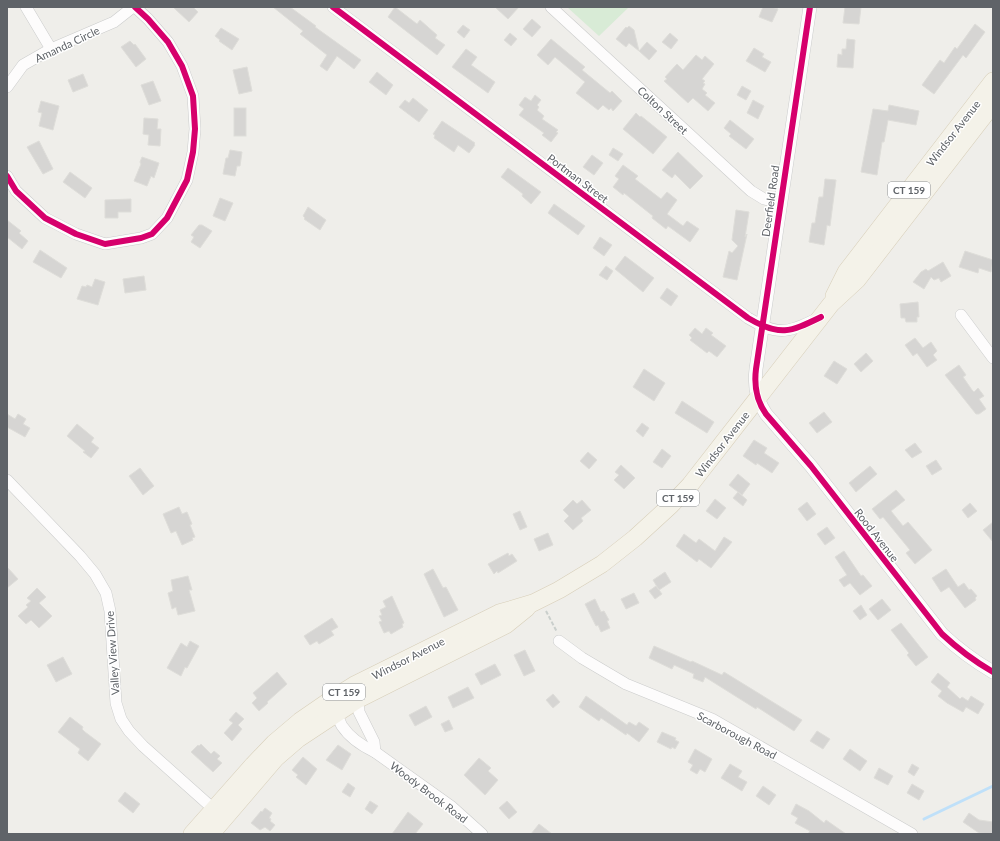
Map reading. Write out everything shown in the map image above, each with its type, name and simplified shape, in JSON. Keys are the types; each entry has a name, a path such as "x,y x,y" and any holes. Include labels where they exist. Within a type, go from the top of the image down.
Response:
{"main road":[{"name":"Windsor Avenue","path":"826,310 846,272 993,81"},
{"name":"Windsor Avenue","path":"211,834 220,814 253,765 274,743 300,721 334,706 499,613 537,601 570,584 602,564 655,520 694,480 826,310 857,280 993,104"},
{"name":"Windsor Avenue","path":"192,834 220,814"}],"street":[{"path":"26,7 51,49"},
{"name":"Amanda Circle","path":"7,87 23,65 51,49 114,22 134,7 148,18 168,42 182,66 193,96 195,128 193,152 187,180 167,218 152,234 141,238 105,244 76,234 45,218 16,191 7,176"},
{"name":"Portman Street","path":"333,7 748,318 762,326 774,330 788,331 796,329 826,310"},
{"name":"Colton Street","path":"551,7 742,183 759,196 780,203"},
{"name":"Deerfield Road","path":"758,398 755,375 810,7"},
{"path":"961,315 993,358"},
{"name":"Rood Avenue","path":"758,398 760,405 766,414 807,461 942,634 978,664 993,672"},
{"name":"Valley View Drive","path":"7,480 80,556 95,574 106,593 110,611 116,703 122,719 129,731 220,814"},
{"name":"Scarborough Road","path":"559,641 582,658 626,684 712,719 912,834"},
{"path":"357,692 359,712 374,742 375,752"},
{"name":"Woody Brook Road","path":"334,706 342,725 353,739 364,747 375,752 452,807 482,834"}],"path":[{"path":"537,601 558,634 559,641"}],"green space":[{"path":"567,7 629,7 599,36"}],"building":[{"path":"173,7 193,7 198,12 189,22"},
{"path":"273,7 290,7 361,60 354,69 337,56 327,71 320,66 327,55 300,34 303,31"},
{"path":"395,7 417,24 420,20 437,35 435,38 445,45 437,55 388,17"},
{"path":"495,7 519,7 508,19"},
{"path":"763,7 778,9 772,22 759,17"},
{"path":"845,7 861,7 859,24 843,23"},
{"path":"532,19 541,27 532,37 523,29"},
{"path":"975,24 985,32 966,58 963,55 934,94 922,85 940,60 944,63 955,47 957,49"},
{"path":"463,25 470,30 464,38 457,32"},
{"path":"629,26 634,30 639,51 629,43 626,47 616,39 626,27 627,28"},
{"path":"221,28 239,39 232,50 219,41 220,40 215,36"},
{"path":"510,33 517,39 511,46 504,40"},
{"path":"670,33 678,40 671,49 662,42"},
{"path":"551,39 585,67 582,70 610,93 612,91 622,101 613,111 611,108 609,110 603,105 598,110 576,93 585,82 555,57 548,65 537,55"},
{"path":"847,39 855,40 853,68 837,67 838,54 842,55 842,49 846,49"},
{"path":"130,41 134,45 135,44 146,59 136,67 121,47"},
{"path":"647,42 657,51 649,60 639,51"},
{"path":"754,48 764,54 762,57 771,62 765,72 746,61"},
{"path":"466,49 477,57 471,65 495,82 488,93 452,67"},
{"path":"696,55 702,60 705,56 714,64 702,79 705,81 702,89 707,93 705,95 715,103 708,111 693,98 688,103 664,81 667,79 665,77 677,64 683,70"},
{"path":"247,67 252,91 239,94 233,70"},
{"path":"377,72 393,85 386,95 369,82"},
{"path":"83,74 88,86 73,92 68,80"},
{"path":"153,81 161,101 149,105 141,85"},
{"path":"742,86 751,91 746,100 737,95"},
{"path":"535,95 541,100 537,105 539,107 537,110 544,116 542,119 558,130 556,132 558,133 551,142 542,135 544,133 519,115 524,109 519,105 525,97 531,101"},
{"path":"413,98 428,110 419,122 399,107 405,100 409,103"},
{"path":"753,100 764,106 758,119 747,113"},
{"path":"41,101 59,106 53,130 39,126 42,113 38,112"},
{"path":"889,105 919,111 916,125 888,120 884,142 882,142 877,175 861,172 873,109 888,111"},
{"path":"234,108 246,108 246,136 234,136"},
{"path":"636,113 667,137 653,154 623,129"},
{"path":"144,118 158,119 157,129 161,129 160,146 148,145 149,135 143,134"},
{"path":"730,120 754,139 746,149 729,136 731,134 724,128"},
{"path":"442,121 475,143 469,153 458,145 454,152 434,138 435,135 433,134"},
{"path":"39,141 53,169 43,174 27,147"},
{"path":"613,148 623,154 618,161 609,155"},
{"path":"230,150 242,152 240,166 237,166 235,176 223,174 226,158 228,158"},
{"path":"678,152 703,176 690,189 675,174 672,178 662,170"},
{"path":"592,155 603,163 594,175 583,167"},
{"path":"142,157 159,163 154,178 151,176 147,186 134,181 141,164 140,162"},
{"path":"623,165 638,176 635,179 661,199 667,192 677,200 667,214 683,226 687,221 699,229 690,242 668,226 666,229 652,218 653,216 624,193 623,195 613,187 619,179 615,176"},
{"path":"508,168 541,192 531,204 522,196 523,194 501,177"},
{"path":"70,172 92,188 85,198 63,182"},
{"path":"825,179 836,180 830,226 827,225 824,245 809,242 812,223 815,223 819,197 823,197"},
{"path":"220,198 233,203 225,221 213,216"},
{"path":"131,199 131,212 118,212 118,218 105,218 105,200"},
{"path":"554,204 585,226 578,235 548,213"},
{"path":"308,207 326,220 320,230 304,219 305,218 303,216"},
{"path":"736,210 749,212 745,237 747,234 737,280 723,277 729,251 732,253 738,246 732,240"},
{"path":"7,220 21,231 19,233 28,241 22,249 7,237"},
{"path":"199,225 202,225 212,231 200,248 191,242 194,237 191,235"},
{"path":"600,237 612,245 604,256 593,248"},
{"path":"40,250 67,268 61,278 33,262"},
{"path":"965,251 993,260 991,272 979,268 978,273 959,267"},
{"path":"625,256 654,278 643,292 615,269"},
{"path":"943,262 951,276 941,282 939,278 934,280 931,277 924,289 913,282 921,272 926,269 928,271"},
{"path":"606,266 613,271 607,280 599,275"},
{"path":"144,276 146,290 125,293 123,279"},
{"path":"95,279 105,282 98,305 77,299 82,286 86,287 87,285 92,287"},
{"path":"667,288 678,296 671,306 660,298"},
{"path":"918,302 919,317 917,317 917,322 906,322 905,318 901,318 900,304"},
{"path":"695,328 702,334 706,328 713,333 711,335 726,346 717,357 709,351 707,353 690,340 692,338 689,335"},
{"path":"915,338 923,348 931,342 937,351 933,355 937,360 927,367 917,353 913,356 905,345"},
{"path":"866,353 873,361 861,372 854,364"},
{"path":"834,361 847,369 837,384 824,376"},
{"path":"959,365 966,375 963,377 972,390 974,392 978,388 984,396 979,399 986,409 979,414 976,414 945,375"},
{"path":"644,369 665,383 654,401 633,387"},
{"path":"682,401 714,422 707,433 675,413"},
{"path":"824,412 832,422 817,433 809,423"},
{"path":"7,414 15,419 18,414 26,419 23,424 30,428 25,437 7,427"},
{"path":"642,423 649,428 643,437 636,431"},
{"path":"77,424 94,438 91,442 99,448 91,458 67,436"},
{"path":"754,440 767,448 764,453 779,463 772,473 743,456"},
{"path":"915,443 922,452 912,458 905,450"},
{"path":"662,449 671,456 662,468 653,462"},
{"path":"588,452 597,460 589,469 580,461"},
{"path":"936,460 942,469 932,475 926,466"},
{"path":"621,465 635,478 624,489 614,480 619,475 615,472"},
{"path":"870,466 877,474 856,492 849,483"},
{"path":"140,468 154,486 143,495 129,476"},
{"path":"738,474 750,484 742,495 729,485"},
{"path":"896,490 905,500 891,511 903,526 908,522 932,550 915,564 906,553 910,550 883,517 880,519 872,509"},
{"path":"738,492 747,500 743,506 733,498"},
{"path":"715,499 726,508 717,519 706,511"},
{"path":"573,500 577,504 582,500 591,510 581,518 583,521 573,530 564,521 569,516 563,510"},
{"path":"807,502 816,514 807,521 798,509"},
{"path":"970,503 977,511 968,518 962,510"},
{"path":"179,507 182,514 187,512 195,537 192,538 193,540 182,545 176,531 171,533 163,514"},
{"path":"520,511 527,527 520,530 513,514"},
{"path":"993,522 993,542 983,530"},
{"path":"827,527 835,538 825,545 817,534"},
{"path":"548,533 553,545 539,551 534,539"},
{"path":"684,534 696,543 699,539 715,551 724,537 732,542 711,568 699,559 697,562 676,546"},
{"path":"844,551 861,576 863,575 872,586 860,595 850,583 844,587 839,580 847,575 835,557"},
{"path":"508,553 509,556 512,554 517,561 494,574 488,564"},
{"path":"7,567 18,579 7,588"},
{"path":"433,569 443,588 446,587 458,610 444,617 424,574"},
{"path":"946,569 958,587 964,583 969,590 971,589 977,596 975,598 976,600 965,608 949,587 941,592 932,578"},
{"path":"665,572 671,582 659,590 653,580"},
{"path":"188,576 192,590 189,590 195,611 178,615 176,607 172,609 168,593 173,591 171,580"},
{"path":"656,586 662,594 655,599 649,591"},
{"path":"37,588 46,597 39,603 52,616 39,628 31,620 26,624 18,616 28,607 26,605 31,601 27,598"},
{"path":"634,593 639,603 626,609 621,599"},
{"path":"392,596 404,623 402,624 403,627 391,634 389,631 384,633 379,622 382,621 379,616 382,615 380,610 386,607 383,601"},
{"path":"595,599 601,612 604,611 609,620 607,621 610,628 601,632 598,625 596,626 585,604"},
{"path":"882,599 891,610 878,620 869,609"},
{"path":"861,605 867,615 860,620 853,611"},
{"path":"332,618 338,627 331,631 334,635 319,644 317,641 310,645 304,636"},
{"path":"901,623 928,657 916,666 907,655 909,653 891,630"},
{"path":"190,641 199,646 187,668 185,667 181,676 167,668 181,643 187,647"},
{"path":"654,646 722,675 724,672 802,720 794,731 757,707 756,709 705,677 703,682 693,678 694,674 674,665 672,669 649,658"},
{"path":"525,650 535,671 524,676 514,655"},
{"path":"63,657 72,674 56,682 47,665"},
{"path":"495,664 501,675 481,685 475,674"},
{"path":"277,672 287,684 259,711 252,703 257,698 253,693"},
{"path":"938,673 950,683 947,687 960,699 962,697 968,701 971,696 984,704 978,714 966,707 963,712 938,696 942,691 931,682"},
{"path":"468,687 474,698 453,708 448,697"},
{"path":"553,694 560,702 553,708 546,700"},
{"path":"586,696 627,725 629,722 636,726 639,722 649,729 639,742 627,733 626,735 601,718 599,721 579,707"},
{"path":"426,706 432,717 415,726 409,715"},
{"path":"236,712 244,719 238,725 242,729 232,741 224,733 233,723 229,720"},
{"path":"70,717 83,727 82,729 85,732 101,744 88,761 78,753 80,749 58,732"},
{"path":"449,720 453,729 445,732 441,724"},
{"path":"817,731 830,739 823,749 810,741"},
{"path":"662,732 676,738 675,740 679,742 675,749 672,747 671,749 657,742"},
{"path":"201,744 211,754 214,751 220,756 217,759 222,763 213,772 191,752"},
{"path":"338,745 351,754 342,770 326,760"},
{"path":"695,749 712,759 705,772 700,769 697,774 690,770 693,765 688,762"},
{"path":"850,749 867,761 860,771 843,759"},
{"path":"303,757 317,769 306,785 296,777 298,775 292,770"},
{"path":"479,758 491,768 488,771 498,780 485,795 464,775"},
{"path":"730,764 742,771 738,777 747,782 742,791 721,778"},
{"path":"912,764 919,768 914,776 908,772"},
{"path":"879,768 893,776 888,785 874,778"},
{"path":"348,783 355,788 350,797 342,792"},
{"path":"912,784 924,791 919,800 907,793"},
{"path":"763,786 776,795 769,805 756,796"},
{"path":"125,792 140,804 133,813 118,801"},
{"path":"370,801 378,806 372,814 365,809"},
{"path":"507,801 517,812 509,819 499,808"},
{"path":"796,804 809,811 824,823 826,820 846,834 808,834 810,831 795,823 798,818 791,814"},
{"path":"265,808 272,813 269,818 275,825 270,831 265,827 260,830 251,823"},
{"path":"408,812 423,824 415,834 392,834"},
{"path":"969,813 979,820 993,822 993,834 979,833 963,822"},
{"path":"539,824 552,834 531,834"}],"waterway":[{"path":"924,819 993,786"}],"cycle path":[{"path":"7,176 16,191 45,218 76,234 105,244 141,238 152,234 167,218 187,180 193,152 195,129 193,96 182,66 168,42 148,19 135,7"},
{"path":"333,7 748,318 769,328 785,330 793,329 821,317"},
{"path":"810,7 756,369 755,381 758,398 766,414 811,466 942,634 979,664 993,672"}]}
